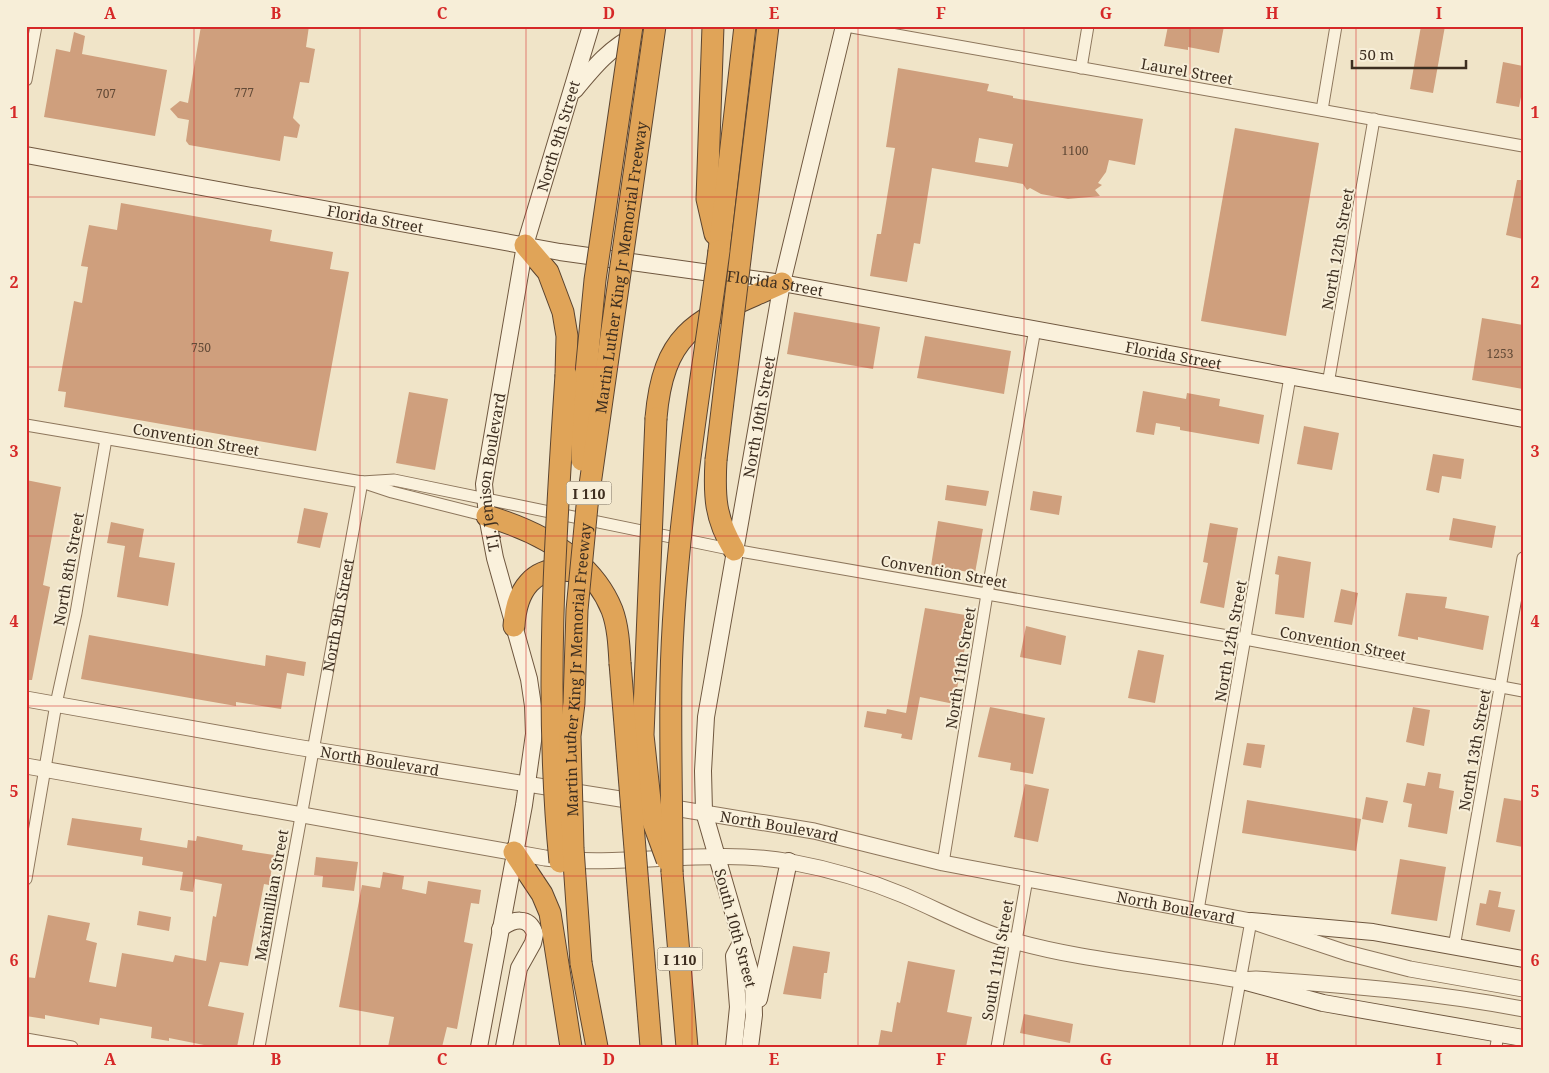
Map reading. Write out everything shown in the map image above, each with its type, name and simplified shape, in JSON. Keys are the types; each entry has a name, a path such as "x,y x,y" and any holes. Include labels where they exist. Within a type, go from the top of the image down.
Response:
{"highway":[{"path":"583,539 582,414 596,280 632,26"},
{"name":"Martin Luther King Jr Memorial Freeway","path":"597,1047 581,963 573,848 570,736 574,703 577,610 583,539 655,26"},
{"path":"713,26 707,199 719,251"},
{"name":"I 110","path":"687,1047 672,872 671,679 683,526 719,251 745,26"},
{"path":"734,550 718,518 716,460 768,26"},
{"path":"525,245 548,272 563,312 567,336 553,588 551,718 556,817 562,879 581,963"},
{"path":"672,872 652,819 643,735 656,418 661,376 677,342 706,318 782,283"},
{"path":"485,507 548,541 574,560 593,579 612,610 617,630 620,663 651,1047"},
{"path":"514,626 518,597 534,578 542,573 560,569 576,571 593,579"},
{"path":"514,852 542,894 550,913 571,1046"}],"main road":[{"name":"North 9th Street","path":"525,245 591,26"},
{"path":"570,96 588,74 618,45 655,26"},
{"name":"North 10th Street","path":"704,812 703,771 706,717 734,550 782,283 845,26"},
{"name":"Florida Street","path":"26,155 525,245 782,283 1523,419"},
{"name":"T.J. Jemison Boulevard","path":"479,1047 527,785 534,734 534,706 529,679 495,558 485,507 484,484 525,245"},
{"name":"South 10th Street","path":"704,812 753,981 754,1016 750,1047"},
{"path":"754,1016 789,862"},
{"path":"500,929 509,922 519,920 527,923 535,934 534,943 519,968 504,1047"},
{"path":"1251,921 1373,932 1523,959"},
{"path":"734,1047 738,1007 734,956 742,941"},
{"path":"1238,980 1323,1003 1497,1040 1523,1038"}],"street":[{"path":"26,80 36,26"},
{"name":"Laurel Street","path":"845,26 1523,146"},
{"path":"1081,68 1088,26"},
{"path":"1322,110 1336,26"},
{"name":"North 12th Street","path":"1328,384 1374,119"},
{"name":"North 11th Street","path":"943,864 987,594 1035,330"},
{"name":"North 12th Street","path":"1198,910 1290,377"},
{"name":"Convention Street","path":"26,425 362,482 392,492 1245,639 1523,692"},
{"name":"North 8th Street","path":"26,879 56,704 76,613 106,439"},
{"name":"Convention Street","path":"362,482 394,480 485,507"},
{"name":"North 9th Street","path":"312,749 362,482"},
{"name":"North 13th Street","path":"1454,947 1523,558"},
{"name":"North Boulevard","path":"26,699 312,749 814,831 943,864 1251,921 1348,953 1410,969 1523,989"},
{"name":"Maximillian Street","path":"259,1047 312,749"},
{"path":"26,766 570,861 599,862 716,856 789,862 819,867 873,883 986,931 1016,941 1096,958 1238,980 1256,979 1308,982 1408,990 1523,1009"},
{"name":"South 11th Street","path":"997,1047 1026,879"},
{"path":"1228,1047 1238,980 1251,921"},
{"path":"26,1038 72,1047"}],"building":[{"path":"201,26 309,26 306,47 315,49 309,83 300,82 293,118 300,125 297,138 284,136 280,161 189,145 186,141 189,120 178,118 170,109 180,101 188,103"},
{"path":"1168,26 1224,26 1219,53 1188,47 1188,50 1164,46"},
{"path":"1421,26 1445,26 1433,93 1410,89"},
{"path":"74,32 85,36 82,54 167,70 155,136 44,117 56,49 70,52"},
{"path":"1503,62 1523,66 1523,87 1519,107 1496,103"},
{"path":"898,68 989,84 987,91 1013,96 1013,98 1143,119 1135,165 1109,160 1106,172 1098,183 1102,185 1095,190 1100,196 1068,199 1041,194 1030,188 1027,190 1023,184 932,168 920,244 914,243 907,282 870,276 877,234 881,234 895,148 886,147","holes":["979,138 1013,144 1008,167 975,162"]},
{"path":"1235,128 1319,143 1286,336 1201,321"},
{"path":"1517,180 1523,180 1523,239 1506,235"},
{"path":"121,203 272,230 270,241 333,252 330,269 349,272 316,451 64,407 66,392 58,391 74,301 82,303 88,267 81,266 89,225 117,230"},
{"path":"794,312 880,327 873,369 787,354"},
{"path":"1482,318 1523,325 1523,389 1472,380"},
{"path":"925,336 1011,351 1004,394 917,378"},
{"path":"1143,391 1186,399 1187,393 1220,399 1219,406 1264,415 1259,444 1180,430 1180,427 1156,423 1154,435 1136,432"},
{"path":"409,392 448,399 435,470 396,463"},
{"path":"1304,426 1339,433 1332,470 1297,464"},
{"path":"1433,454 1464,459 1461,479 1442,476 1439,493 1426,490"},
{"path":"26,480 61,487 43,585 50,587 32,680 26,680"},
{"path":"947,485 989,491 986,506 945,500"},
{"path":"1033,491 1062,496 1059,515 1030,510"},
{"path":"304,508 328,513 320,548 297,543"},
{"path":"1453,518 1496,526 1492,548 1449,540"},
{"path":"938,521 983,529 975,573 931,566"},
{"path":"111,522 144,529 139,557 175,563 168,606 117,597 125,546 107,543"},
{"path":"1210,523 1238,528 1224,608 1200,603 1208,563 1203,562"},
{"path":"1278,556 1311,562 1304,618 1275,614 1279,575 1275,574"},
{"path":"1341,589 1358,593 1352,625 1334,622"},
{"path":"1406,593 1447,597 1445,608 1489,616 1483,650 1418,637 1418,640 1398,636"},
{"path":"925,608 971,616 954,704 920,697 912,740 901,738 902,734 864,727 867,711 886,714 887,709 906,713"},
{"path":"1026,626 1066,636 1061,665 1020,657"},
{"path":"89,635 265,666 266,655 306,662 304,676 287,673 281,709 236,702 236,706 81,679"},
{"path":"1138,650 1164,655 1155,703 1128,698"},
{"path":"990,707 1045,718 1033,774 1010,770 1011,763 978,757"},
{"path":"1413,707 1430,710 1424,746 1406,742"},
{"path":"1247,743 1265,745 1261,768 1243,765"},
{"path":"1428,772 1441,774 1439,788 1454,791 1447,834 1408,827 1412,804 1403,802 1407,783 1425,786"},
{"path":"1025,784 1049,789 1038,842 1014,837"},
{"path":"1366,797 1388,801 1383,823 1362,819"},
{"path":"1504,798 1523,801 1523,847 1496,842"},
{"path":"1247,800 1361,819 1356,851 1242,833"},
{"path":"72,818 142,828 140,840 187,848 188,840 196,841 197,836 243,845 242,850 274,855 269,885 264,884 248,966 220,962 208,1006 244,1013 237,1047 214,1047 169,1038 169,1041 151,1038 152,1027 100,1018 99,1025 45,1015 45,1019 26,1016 26,977 35,978 48,915 90,923 86,940 97,943 89,982 116,987 122,953 173,962 175,955 206,961 213,916 216,917 222,884 195,879 193,892 180,890 183,872 142,865 143,857 67,845"},
{"path":"316,857 358,862 354,891 322,887 323,876 314,875"},
{"path":"1400,859 1446,867 1437,921 1391,914"},
{"path":"383,872 404,876 402,889 426,894 428,881 481,890 479,904 471,903 464,942 473,944 457,1029 447,1027 442,1047 388,1047 394,1017 339,1007 362,885 380,888"},
{"path":"1489,890 1501,892 1498,907 1515,910 1510,932 1476,925 1480,903 1486,904"},
{"path":"139,911 171,917 169,931 137,925"},
{"path":"793,946 830,952 827,973 824,973 821,999 783,994"},
{"path":"908,961 955,970 947,1012 972,1017 966,1047 878,1047 881,1030 892,1032 897,1002 900,1003"},
{"path":"1024,1014 1073,1024 1070,1043 1020,1033"}]}
